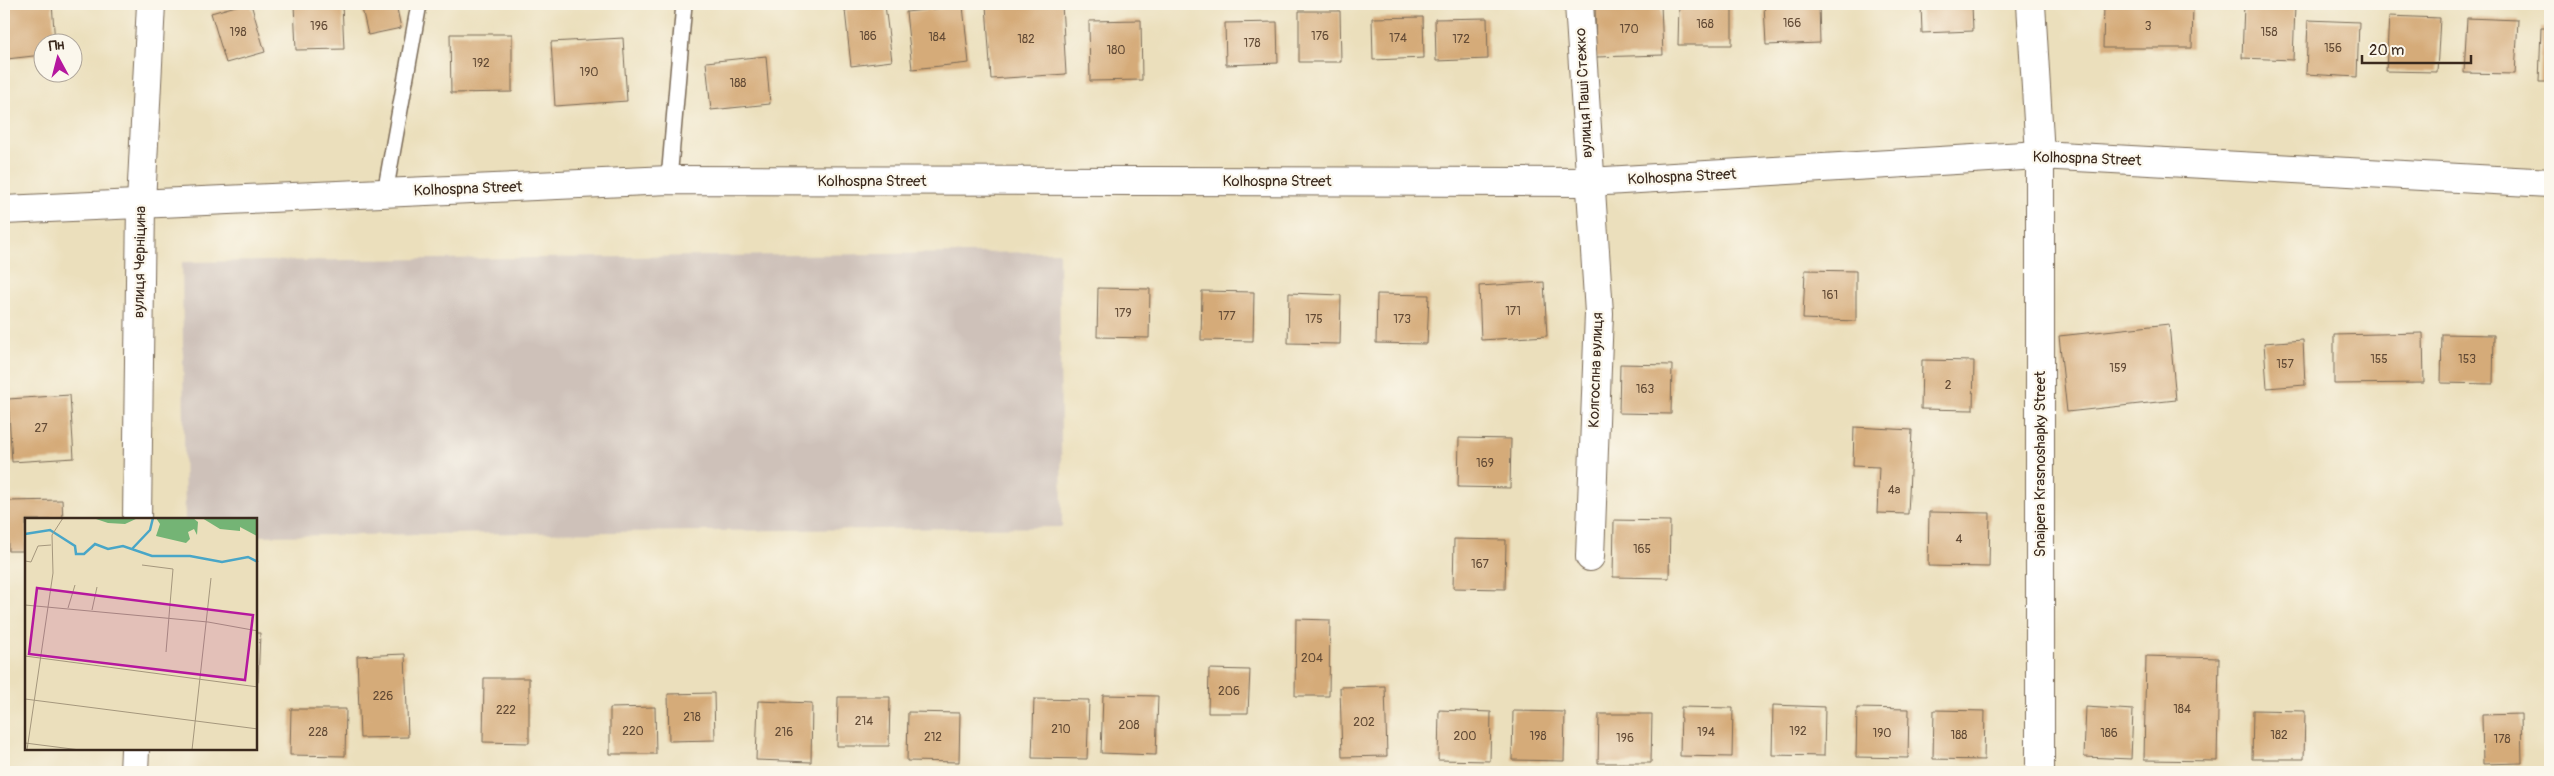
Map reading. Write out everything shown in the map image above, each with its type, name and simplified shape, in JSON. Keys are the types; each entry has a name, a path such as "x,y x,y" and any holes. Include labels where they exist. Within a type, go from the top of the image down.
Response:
{"street":[{"name":"вулиця Черніцина","path":"137,518 140,203 151,4"},
{"name":"вулиця Паші Стежко","path":"1579,4 1590,182"},
{"name":"Snaipera Krasnoshapky Street","path":"2031,4 2040,155 2040,772"},
{"name":"Kolhospna Street","path":"4,210 668,180 1590,182 2040,155 2550,183"},
{"name":"Колгоспна вулиця","path":"1590,182 1599,313 1590,557"},
{"path":"134,772 135,751"}],"lane":[{"path":"385,193 419,4"},
{"path":"668,180 684,4"}],"shaded area":[{"path":"1059,252 1062,527 258,536 258,518 185,518 182,262"}],"building":[{"path":"4,4 52,4 54,32 32,32 32,56 7,59"},
{"path":"243,4 251,4 265,52 226,63 211,13"},
{"path":"294,4 342,4 344,49 296,50"},
{"path":"361,4 396,4 401,28 368,35"},
{"path":"1062,4 1066,74 991,79 986,5"},
{"path":"1595,4 1661,4 1663,55 1596,57"},
{"path":"1679,4 1732,4 1732,45 1678,45"},
{"path":"1764,4 1819,4 1820,43 1766,45"},
{"path":"1921,4 1972,4 1973,31 1922,33"},
{"path":"2104,4 2193,4 2192,48 2103,48"},
{"path":"2244,4 2295,6 2293,60 2242,58"},
{"path":"885,5 892,61 851,66 845,10"},
{"path":"963,6 969,63 912,69 906,12"},
{"path":"1299,11 1340,11 1341,62 1299,62"},
{"path":"2389,16 2440,18 2437,72 2386,71"},
{"path":"1423,17 1424,58 1373,60 1372,18"},
{"path":"1487,18 1488,59 1436,61 1435,19"},
{"path":"2467,18 2518,20 2515,74 2464,73"},
{"path":"1141,20 1142,80 1090,81 1089,21"},
{"path":"2308,20 2359,22 2357,77 2306,74"},
{"path":"1277,22 1278,63 1226,65 1225,23"},
{"path":"2541,28 2550,28 2550,82 2539,82"},
{"path":"450,34 512,34 512,92 451,93"},
{"path":"623,38 627,101 555,106 551,42"},
{"path":"766,56 770,104 711,110 706,62"},
{"path":"1805,270 1856,271 1856,321 1803,319"},
{"path":"1544,282 1547,336 1481,340 1479,286"},
{"path":"1098,288 1150,289 1149,338 1097,337"},
{"path":"1202,291 1254,292 1253,341 1201,340"},
{"path":"1289,293 1341,295 1340,344 1288,343"},
{"path":"1377,294 1429,295 1427,344 1376,343"},
{"path":"2169,324 2176,400 2067,412 2059,336"},
{"path":"2423,333 2424,383 2334,384 2334,335"},
{"path":"2442,334 2494,335 2493,384 2441,383"},
{"path":"2303,340 2305,385 2267,388 2264,343"},
{"path":"1922,360 1974,361 1973,410 1921,409"},
{"path":"1620,364 1672,365 1671,414 1619,413"},
{"path":"70,395 74,458 12,462 8,399"},
{"path":"1854,427 1912,430 1908,514 1877,513 1879,467 1853,466"},
{"path":"1459,438 1511,439 1510,488 1458,487"},
{"path":"62,500 63,518 25,518 25,551 8,551 7,501"},
{"path":"1929,512 1990,513 1989,567 1928,566"},
{"path":"1614,520 1670,521 1669,578 1613,577"},
{"path":"1454,539 1506,540 1505,589 1453,588"},
{"path":"1296,619 1330,620 1329,696 1295,696"},
{"path":"258,633 260,633 258,682"},
{"path":"405,654 408,737 360,738 357,656"},
{"path":"2146,656 2219,658 2217,761 2144,760"},
{"path":"1209,669 1250,670 1248,713 1208,713"},
{"path":"484,678 529,678 529,743 483,742"},
{"path":"1385,686 1387,756 1342,757 1340,687"},
{"path":"714,693 715,740 669,741 668,694"},
{"path":"1103,695 1158,696 1156,755 1101,753"},
{"path":"838,697 890,697 889,746 837,746"},
{"path":"1034,699 1089,700 1087,759 1032,758"},
{"path":"758,701 812,703 811,762 756,760"},
{"path":"1773,705 1825,707 1824,756 1772,755"},
{"path":"655,707 656,754 610,754 610,708"},
{"path":"1681,707 1733,708 1732,757 1680,756"},
{"path":"2086,707 2133,710 2131,759 2084,757"},
{"path":"1857,708 1909,709 1908,758 1856,757"},
{"path":"291,709 346,709 345,756 290,755"},
{"path":"1439,710 1491,712 1490,761 1438,760"},
{"path":"1934,710 1985,711 1984,760 1933,759"},
{"path":"2253,710 2305,711 2304,759 2252,759"},
{"path":"1513,711 1565,712 1564,761 1512,760"},
{"path":"908,712 960,713 959,762 907,761"},
{"path":"1599,714 1652,714 1651,763 1598,763"},
{"path":"2521,714 2522,763 2483,764 2482,715"}]}
